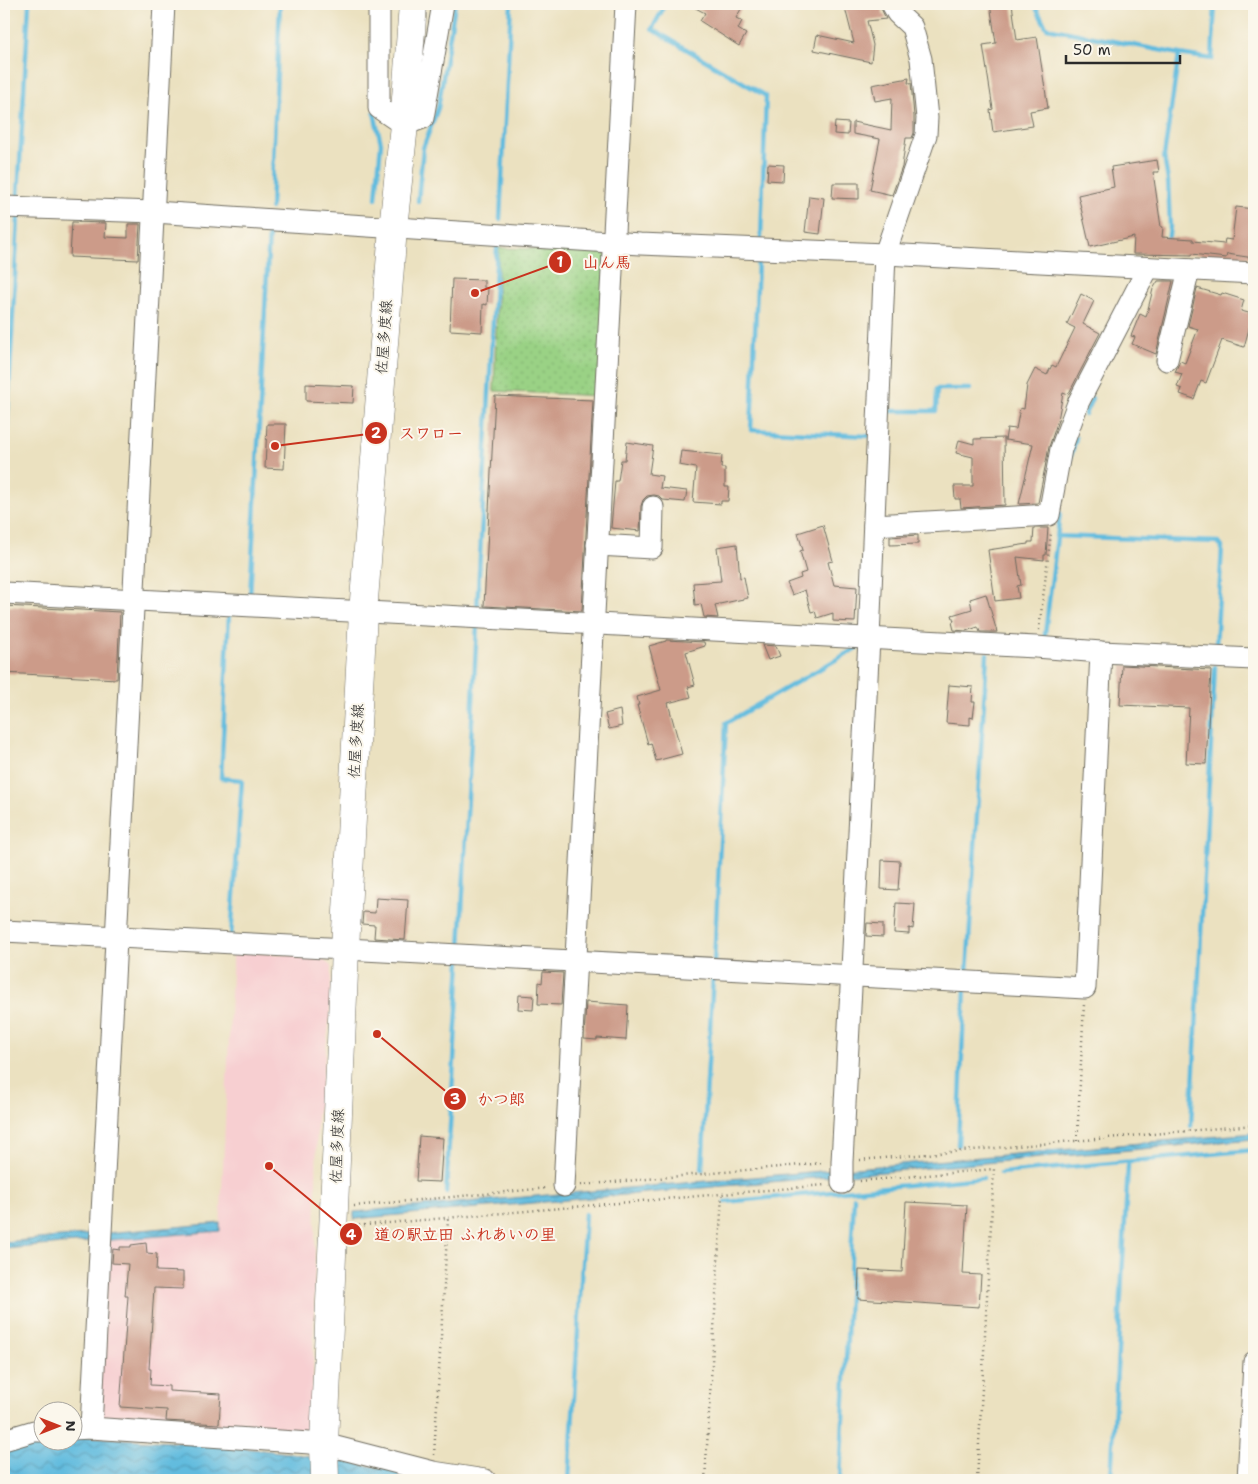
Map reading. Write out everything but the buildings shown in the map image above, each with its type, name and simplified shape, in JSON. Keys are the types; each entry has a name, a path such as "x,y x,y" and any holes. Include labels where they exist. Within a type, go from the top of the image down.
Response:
{"main road":[{"name":"佐屋多度線","path":"325,1480 324,1448 345,948 363,613 393,228 404,126 413,4"}],"street":[{"path":"164,4 100,1237 82,1428 324,1448 433,1472 486,1480"},
{"path":"380,4 379,108 404,126 423,118 443,4"},
{"path":"564,1186 574,960 626,4"},
{"path":"842,1183 874,525 885,254 926,135 927,118 921,59 912,27 897,13 892,4"},
{"path":"4,207 154,212 640,244 885,254 1254,274"},
{"path":"874,525 1049,515 1061,449 1078,403 1148,268"},
{"path":"1167,360 1188,270"},
{"path":"597,546 652,548 653,508"},
{"path":"4,593 1254,659"},
{"path":"4,931 1085,988 1101,652"},
{"path":"1248,1480 1254,1362"},
{"path":"4,1440 32,1432"}],"path":[{"path":"1036,648 1052,522 1049,515"},
{"path":"1077,1141 1085,988"},
{"path":"334,1218 564,1186 1254,1125"},
{"path":"334,1218 448,1218 722,1195 994,1169 977,1480"},
{"path":"705,1480 722,1195"},
{"path":"433,1472 448,1218"}],"shaded area":[{"path":"233,951 320,957 331,966 330,1017 317,1119 312,1437 95,1425 105,1241 220,1231"}],"green space":[{"path":"499,248 602,251 608,257 601,396 494,391"}],"water":[{"path":"1254,1133 1254,1139 354,1219 354,1212"},
{"path":"220,1223 220,1231 4,1249 4,1242"},
{"path":"82,1437 204,1444 290,1453 456,1480 4,1480 4,1447 32,1439 32,1452 82,1452"}],"waterway":[{"path":"18,196 29,4"},
{"path":"271,208 280,4"},
{"path":"418,201 423,148 438,108 455,4"},
{"path":"500,219 511,4"},
{"path":"1037,4 1037,10 1047,28 1179,54 1164,156 1168,181 1170,227 1168,242"},
{"path":"1179,54 1212,59 1215,4"},
{"path":"663,9 652,29 766,96 761,237"},
{"path":"374,113 381,143 376,198"},
{"path":"4,485 18,218"},
{"path":"246,597 250,597 269,233"},
{"path":"477,609 497,248"},
{"path":"758,261 751,430 869,436"},
{"path":"886,411 936,411 937,389 970,389"},
{"path":"1085,414 1092,398"},
{"path":"1068,466 1076,438"},
{"path":"1044,642 1060,513"},
{"path":"1056,536 1218,542 1222,547 1216,647"},
{"path":"229,613 221,778 242,780 231,937"},
{"path":"460,949 477,626"},
{"path":"714,962 726,723 858,647"},
{"path":"967,974 987,654"},
{"path":"1191,1126 1215,667"},
{"path":"446,1192 460,961"},
{"path":"702,1170 713,975"},
{"path":"958,1145 965,988"},
{"path":"1001,1173 1254,1150"},
{"path":"1111,1480 1128,1166"},
{"path":"725,1202 983,1178"},
{"path":"840,1480 854,1197"},
{"path":"569,1480 585,1214"}],"place":[{"name":"山ん馬","path":"475,293"},
{"name":"スワロー","path":"275,446"},
{"name":"かつ郎","path":"377,1034"},
{"name":"道の駅立田 ふれあいの里","path":"269,1166"}]}
